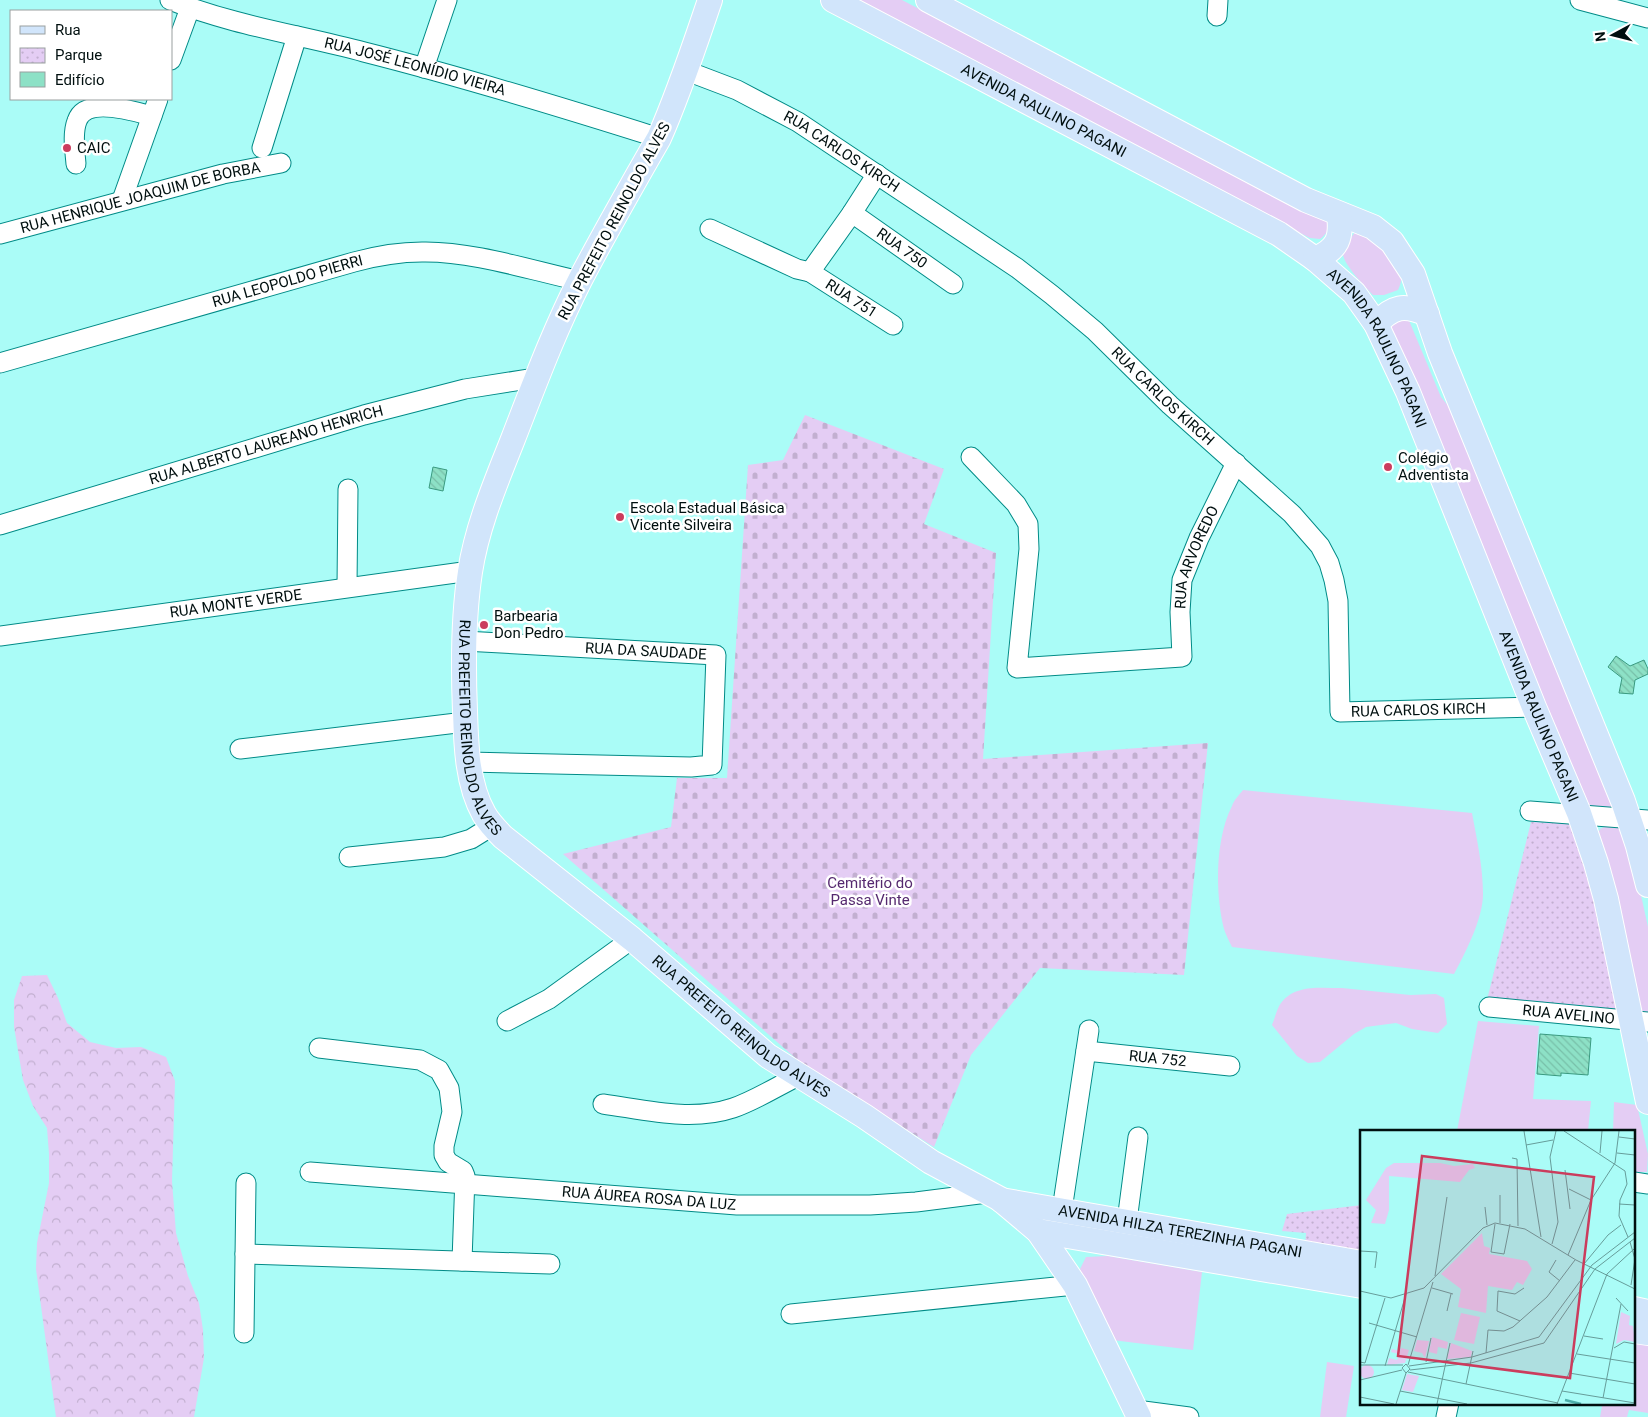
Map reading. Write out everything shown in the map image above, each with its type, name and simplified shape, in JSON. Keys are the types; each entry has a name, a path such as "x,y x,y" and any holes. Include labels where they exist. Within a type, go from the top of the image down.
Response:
{"main road":[{"name":"RUA PREFEITO REINOLDO ALVES","path":"710,0 686,71 659,138 580,281 535,378 485,510 470,571 464,640 465,722 469,762 478,800 492,826 522,853 632,939 768,1056 864,1116 930,1162 993,1196 1038,1231"},
{"name":"AVENIDA RAULINO PAGANI","path":"833,0 1279,234 1315,259 1354,293 1376,324 1408,392 1534,707 1579,813 1596,864 1639,1021 1648,1102"},
{"path":"928,0 1306,200 1373,227 1392,242 1413,274 1444,362 1638,818 1638,846 1648,885"},
{"path":"1315,259 1328,253 1337,243 1341,229 1339,214"},
{"path":"1376,324 1386,314 1399,308 1413,308 1426,314"},
{"name":"AVENIDA HILZA TEREZINHA PAGANI","path":"993,1196 1127,1222 1360,1263"},
{"path":"1069,1211 1038,1231 1075,1285 1137,1413"},
{"name":"AVENIDA HILZA TEREZINHA PAGANI","path":"1038,1231 1360,1286"}],"street":[{"name":"RUA JOSÉ LEONÍDIO VIEIRA","path":"170,0 190,8 424,68 659,138"},
{"path":"424,68 447,0"},
{"path":"1580,0 1612,4 1648,18"},
{"path":"172,57 190,8"},
{"path":"262,148 297,36"},
{"name":"RUA CARLOS KIRCH","path":"686,71 737,90 798,122 1017,268 1095,331 1170,405 1292,514 1320,546 1329,563 1334,580 1338,601 1340,712 1534,707"},
{"path":"76,164 75,135 77,120 85,110 97,107 133,111 155,107 122,200"},
{"name":"RUA HENRIQUE JOAQUIM DE BORBA","path":"0,234 228,172 281,163"},
{"path":"810,272 877,174"},
{"name":"RUA 750","path":"852,213 953,284"},
{"name":"RUA 751","path":"710,229 797,269 810,272 894,325"},
{"name":"RUA LEOPOLDO PIERRI","path":"0,363 354,262 399,253 450,254 580,281"},
{"name":"RUA ALBERTO LAUREANO HENRICH","path":"0,525 364,415 464,389 535,378"},
{"name":"RUA ARVOREDO","path":"971,457 1016,504 1028,524 1029,550 1016,668 1182,657 1180,612 1182,580 1199,538 1236,463"},
{"path":"347,587 348,489"},
{"name":"RUA MONTE VERDE","path":"0,636 470,571"},
{"name":"RUA DA SAUDADE","path":"464,640 716,655 712,765 691,767 469,762"},
{"path":"240,749 465,722"},
{"path":"1530,811 1638,818"},
{"path":"349,857 444,847 471,839 492,826"},
{"path":"507,1021 549,999 632,939"},
{"name":"RUA AVELINO","path":"1489,1007 1639,1021"},
{"path":"1069,1211 1089,1030"},
{"path":"320,1048 420,1060 439,1070 448,1088 452,1112 444,1146 444,1155 448,1162 463,1171 466,1183 462,1261"},
{"name":"RUA 752","path":"1086,1050 1230,1066"},
{"path":"604,1104 674,1114 702,1115 733,1108 798,1076"},
{"path":"1127,1222 1138,1138"},
{"name":"RUA ÁUREA ROSA DA LUZ","path":"310,1172 737,1205 870,1205 993,1196"},
{"path":"244,1333 246,1183"},
{"path":"245,1254 550,1264"},
{"path":"790,1314 1075,1285"},
{"path":"1446,1417 1449,1404"},
{"path":"1137,1413 1189,1417"}],"green space":[{"path":"854,0 902,0 1285,200 1310,209 1325,219 1328,225 1327,232 1320,239 1310,238 1184,174"},
{"path":"1355,232 1374,240 1388,252 1398,265 1402,275 1398,290 1384,295 1373,295 1350,269 1343,253"},
{"path":"1408,318 1441,397 1454,413 1615,806 1606,808 1593,807 1583,799 1389,324 1391,320"},
{"name":"Cemitério do Passa Vinte","path":"805,415 944,469 924,524 996,553 983,759 1208,743 1184,975 1040,968 971,1055 934,1147 801,1063 563,854 671,827 677,778 727,778 748,465 783,460"},
{"path":"1243,790 1472,813 1481,864 1482,903 1473,935 1454,974 1232,947 1224,929 1221,915 1218,867 1226,819 1234,802"},
{"path":"1531,822 1580,824 1623,1011 1487,1000"},
{"path":"1611,824 1619,826 1628,836 1648,927 1648,1016 1640,1014 1596,838 1600,829"},
{"path":"47,975 67,1023 90,1042 116,1048 141,1047 166,1057 175,1081 172,1181 176,1233 188,1276 199,1303 203,1330 204,1358 194,1417 56,1417 36,1269 37,1243 49,1183 47,1128 33,1106 23,1080 14,1027 14,1000 22,976"},
{"path":"1309,988 1342,988 1410,995 1436,994 1444,998 1447,1024 1438,1033 1412,1029 1396,1023 1366,1027 1354,1034 1320,1062 1308,1063 1297,1056 1272,1025 1278,1008 1287,997 1301,990"},
{"path":"1478,1021 1539,1026 1533,1099 1591,1101 1588,1130 1457,1130"},
{"path":"1614,1102 1637,1105 1648,1154 1647,1172 1636,1172 1636,1130 1613,1130"},
{"path":"1360,1205 1360,1256 1305,1247 1306,1233 1282,1231 1287,1214"},
{"path":"1108,1256 1202,1272 1193,1350 1112,1340 1084,1283 1080,1269 1086,1257"},
{"path":"1636,1341 1648,1343 1648,1413 1629,1410 1627,1417 1600,1417 1602,1406 1593,1404 1636,1404"},
{"path":"1327,1362 1354,1366 1346,1417 1320,1417"}],"building":[{"path":"433,467 447,470 443,491 429,488"},
{"path":"1616,656 1630,666 1644,660 1648,674 1635,680 1633,694 1619,693 1622,678 1608,667"},
{"path":"1540,1034 1591,1038 1588,1075 1561,1073 1561,1076 1537,1074"}],"place":[{"name":"CAIC","path":"67,148"},
{"name":"Colégio Adventista","path":"1388,467"},
{"name":"Escola Estadual Básica Vicente Silveira","path":"620,517"},
{"name":"Barbearia Don Pedro","path":"484,625"}]}
